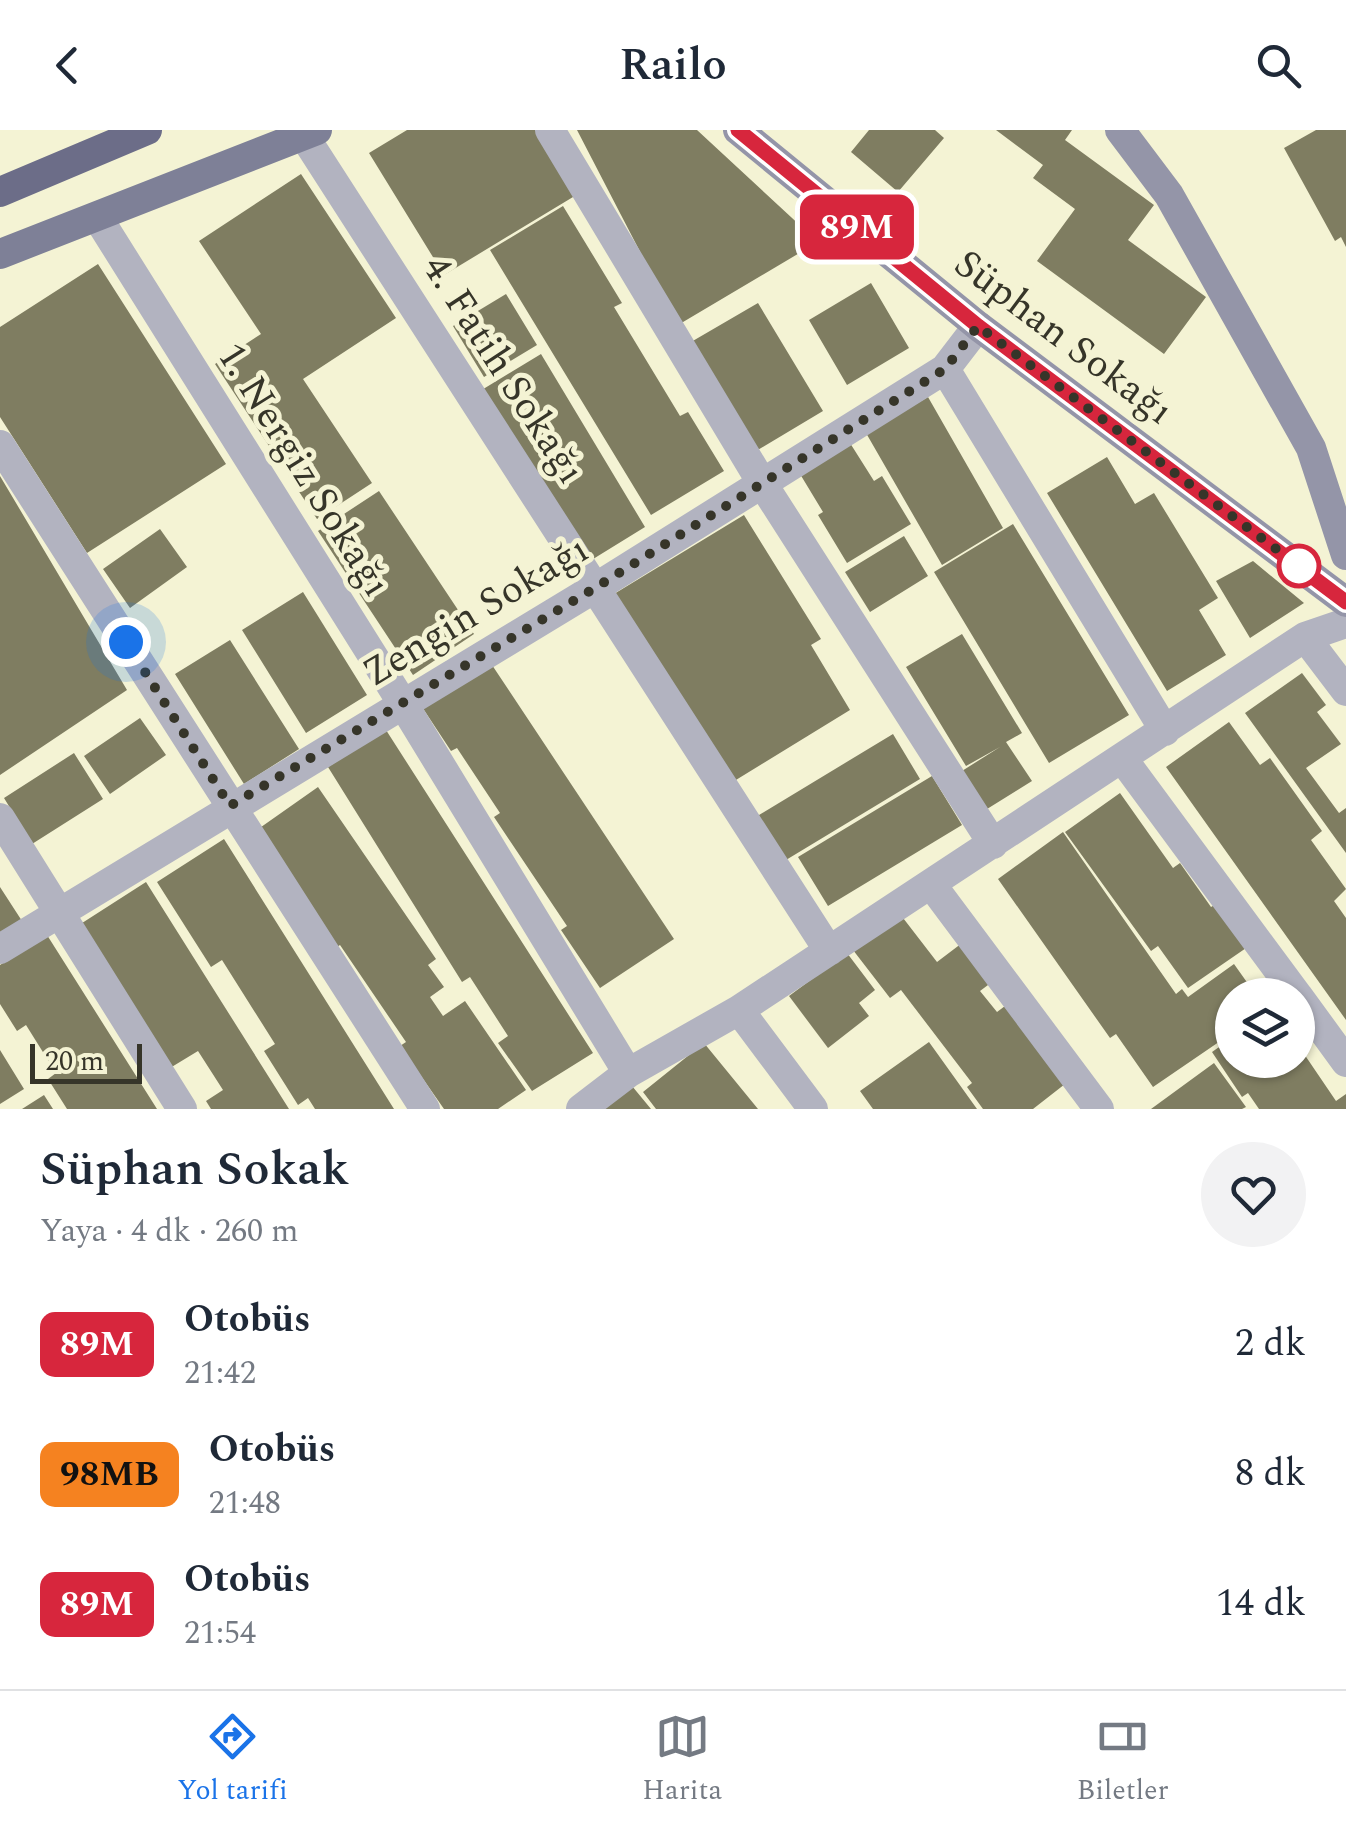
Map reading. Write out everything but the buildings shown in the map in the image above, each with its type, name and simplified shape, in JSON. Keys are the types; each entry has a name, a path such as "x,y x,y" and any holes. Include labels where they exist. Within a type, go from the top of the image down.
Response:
{"highway":[{"path":"0,192 147,130"}],"main road":[{"name":"Süphan Sokağı","path":"738,130 978,326 1346,602"},
{"path":"1120,130 1169,194 1311,448 1346,555"},
{"path":"0,254 310,133"}],"street":[{"path":"550,130 762,484 993,844"},
{"name":"4. Fatih Sokağı","path":"310,133 595,588 829,951"},
{"name":"1. Nergiz Sokağı","path":"98,218 403,704 628,1073"},
{"name":"Zengin Sokağı","path":"0,950 230,806 595,588 945,369 978,326"},
{"path":"945,369 1165,731"},
{"path":"0,445 425,1109"},
{"path":"581,1109 628,1073 739,1010 1305,637 1346,624"},
{"path":"1305,637 1346,691"},
{"path":"1122,758 1284,978"},
{"path":"0,818 182,1109"},
{"path":"931,884 1099,1109"},
{"path":"739,1010 813,1109"},
{"path":"1315,1020 1346,1062"}],"bus line":[{"name":"89M","path":"738,130 978,326 1346,602"}],"route":[{"path":"126,642 230,806 595,588 945,369 978,326 1299,566"}]}
